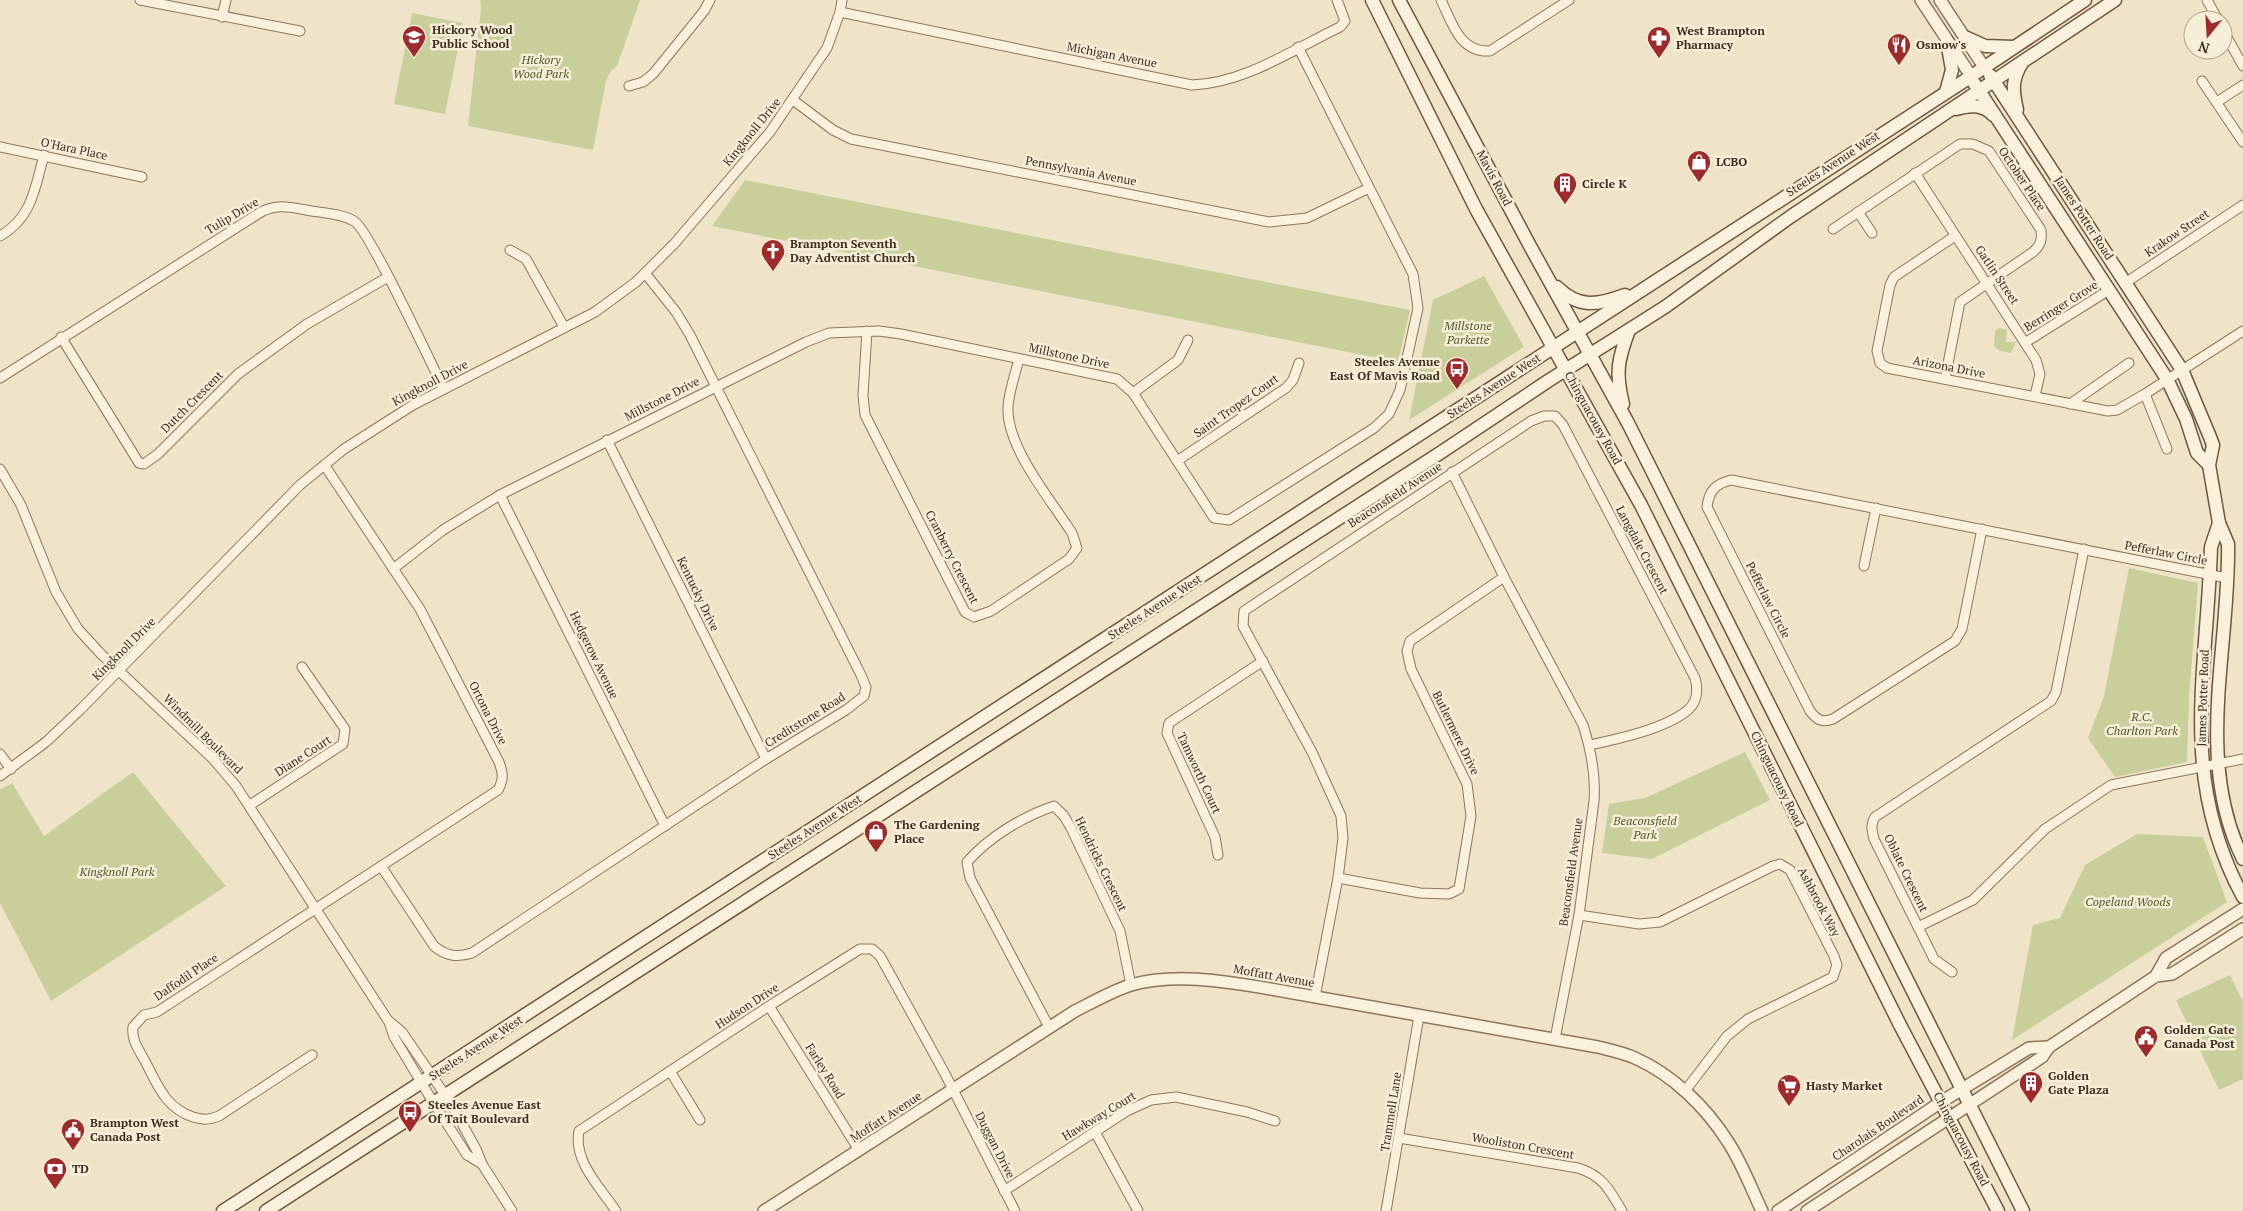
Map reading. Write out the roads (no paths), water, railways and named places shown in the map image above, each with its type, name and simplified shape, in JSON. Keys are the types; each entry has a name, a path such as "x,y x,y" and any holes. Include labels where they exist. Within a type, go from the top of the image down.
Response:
{"main road":[{"path":"1372,0 1476,209 1554,347"},
{"name":"Mavis Road","path":"1399,0 1547,278 1591,355"},
{"name":"Steeles Avenue West","path":"223,1211 1578,332 2085,0"},
{"name":"Steeles Avenue West","path":"266,1211 431,1099 444,1094 1591,355 1978,91 2115,0"},
{"path":"1965,37 1985,46 2014,47"},
{"path":"1946,92 1952,70 1947,41"},
{"path":"2018,118 2013,94 2013,80 2016,72 2027,58"},
{"name":"James Potter Road","path":"1984,67 2182,370 2201,411 2213,446 2210,465 2219,523 2228,544 2217,695 2218,763 2231,829 2243,859"},
{"name":"James Potter Road","path":"1971,76 1978,91 2110,290 2167,380 2186,419 2197,453 2210,465"},
{"path":"1943,115 1965,106 1974,106 1990,112 2000,122"},
{"path":"1547,278 1566,296 1589,304 1603,303 1642,290"},
{"path":"1628,423 1617,382 1619,357 1629,330"},
{"name":"Chinguacousy Road","path":"1554,347 1641,506 1900,1025 1998,1211"},
{"name":"Chinguacousy Road","path":"1591,355 1628,423 1964,1089 2023,1211"},
{"name":"James Potter Road","path":"2219,523 2212,547 2200,708 2202,766 2214,829 2222,853 2243,897"}],"street":[{"path":"140,0 300,31"},
{"path":"222,17 226,0"},
{"path":"629,86 643,82 653,74 704,11 710,0"},
{"name":"Kingknoll Drive","path":"0,776 46,742 119,671 300,485 369,431 444,389 612,302 645,273 674,244 770,132 826,48 840,12 842,0"},
{"name":"Michigan Avenue","path":"840,12 1172,80 1186,85 1209,85 1223,81 1340,27 1345,21 1337,0"},
{"path":"1441,0 1456,31 1469,48 1479,51 1490,51 1569,0"},
{"path":"1921,0 1971,76"},
{"path":"1940,0 1984,67"},
{"name":"Millstone Drive","path":"393,568 443,530 500,495 717,385 806,342 829,333 867,332 901,334 1117,379 1133,393 1214,518 1229,520 1374,428 1389,414 1400,390 1418,308 1418,296 1413,274 1298,47"},
{"path":"2233,48 2243,66"},
{"path":"2202,81 2243,142"},
{"path":"2217,102 2243,85"},
{"name":"Pennsylvania Avenue","path":"793,100 832,130 851,139 1269,222 1307,218 1369,188"},
{"name":"October Place","path":"1833,229 1960,144 1981,146 1988,151 2035,222 2042,238 2040,246 1986,282"},
{"name":"O'Hara Place","path":"0,147 142,177"},
{"path":"0,236 17,225 28,208 44,155"},
{"name":"Gatlin Street","path":"1915,174 2026,342 2039,366 2040,374 2035,396"},
{"name":"Krakow Street","path":"2125,283 2243,205"},
{"name":"Tulip Drive","path":"0,378 61,337 261,212 275,206 339,216 355,222 364,234 388,277 444,389"},
{"path":"1858,212 1872,233"},
{"name":"Arizona Drive","path":"1955,236 1894,277 1890,285 1877,351 1880,362 1887,368 2108,411 2117,410 2167,380"},
{"path":"510,250 526,259 564,326"},
{"name":"Creditstone Road","path":"381,866 434,946 446,955 463,956 472,953 766,759 846,710 864,696 866,688 717,385 676,312 645,273"},
{"name":"Dutch Crescent","path":"61,337 139,463 144,464 158,454 238,374 307,324 388,277"},
{"path":"1945,379 1960,302 1986,282"},
{"name":"Berringer Grove","path":"2026,342 2110,290"},
{"name":"Cranberry Crescent","path":"867,332 863,395 865,415 965,612 974,617 995,608 1068,559 1077,548 1072,533 1018,449 1010,429 1009,401 1019,359"},
{"path":"2167,380 2243,332"},
{"path":"1133,393 1178,360 1188,340"},
{"name":"Saint Tropez Court","path":"1177,461 1286,388 1293,380 1299,363"},
{"path":"2070,404 2129,364"},
{"path":"2145,394 2168,449"},
{"name":"Langdale Crescent","path":"1452,472 1531,421 1544,416 1555,416 1563,425 1695,678 1698,690 1688,709 1628,737 1590,745"},
{"name":"Kentucky Drive","path":"607,440 766,759"},
{"name":"Ortona Drive","path":"315,907 498,790 503,772 435,634 325,466"},
{"name":"Windmill Boulevard","path":"0,469 21,505 64,608 78,628 119,671 213,759 250,805 389,1022 402,1032 427,1080 431,1099 468,1155 482,1164"},
{"name":"Beaconsfield Avenue","path":"1315,997 1338,878 1343,838 1341,816 1312,752 1243,626 1244,610 1452,472 1504,577 1583,725 1590,745 1595,785 1594,801 1579,915 1555,1039"},
{"name":"Pefferlaw Circle","path":"1982,529 1962,629 1954,641 1833,720 1820,721 1810,711 1707,507 1708,498 1712,490 1721,482 1731,480 1876,508 2084,549 2227,578"},
{"name":"Hedgerow Avenue","path":"500,495 665,826"},
{"path":"1864,566 1876,508"},
{"name":"Oblate Crescent","path":"2084,549 2056,692 2051,701 1875,817 1872,822 1871,827 1874,839 1918,927 1973,900 2044,829 2111,785 2243,759"},
{"name":"Butlermere Drive","path":"1338,878 1420,893 1449,894 1460,889 1471,816 1467,784 1411,669 1406,651 1410,641 1504,577"},
{"name":"Tamworth Court","path":"1218,855 1215,837 1167,733 1168,723 1263,661"},
{"name":"Diane Court","path":"250,805 343,744 345,729 302,667"},
{"path":"0,754 10,769"},
{"name":"Hendricks Crescent","path":"1049,1027 970,878 967,862 983,845 1035,813 1054,806 1064,816 1071,828 1120,931 1131,985"},
{"name":"Ashbrook Way","path":"1579,915 1639,924 1660,922 1773,866 1780,864 1790,870 1834,956 1837,965 1833,977 1748,1020 1727,1036 1685,1091"},
{"name":"Daffodil Place","path":"312,1055 219,1116 212,1119 200,1119 182,1113 168,1102 134,1042 132,1034 133,1027 144,1015 157,1012 315,907"},
{"name":"Charolais Boulevard","path":"2156,976 2166,958 2243,910"},
{"path":"1918,927 1934,959 1952,972"},
{"name":"Charolais Boulevard","path":"1807,1211 2042,1057 2048,1047 2156,976 2172,974 2243,929"},
{"name":"Hudson Drive","path":"616,1211 580,1158 576,1142 579,1131 769,1006 860,949 872,949 880,956 952,1090"},
{"name":"Moffatt Avenue","path":"764,1211 1075,1011 1131,985 1163,979 1216,980 1598,1046 1634,1057 1665,1075 1685,1091 1711,1118 1729,1143 1762,1211"},
{"name":"Farley Road","path":"769,1006 859,1150"},
{"name":"Trammell Lane","path":"1386,1211 1419,1016"},
{"name":"Charolais Boulevard","path":"1778,1211 1941,1102 2029,1048 2048,1047"},
{"path":"670,1071 700,1120"},
{"name":"Windmill Boulevard","path":"427,1080 444,1094 452,1106 477,1151 482,1164"},
{"name":"Duggan Drive","path":"952,1090 1014,1211"},
{"name":"Hawkway Court","path":"1004,1191 1127,1111 1151,1100 1176,1097 1247,1112 1275,1121"},
{"path":"1095,1132 1138,1211"},
{"name":"Wooliston Crescent","path":"1399,1138 1578,1168 1594,1173 1608,1187 1622,1211"},
{"path":"482,1164 512,1211"}],"place":[{"name":"Hickory Wood Public School","path":"414,58"},
{"name":"West Brampton Pharmacy","path":"1659,59"},
{"name":"Osmow's","path":"1899,66"},
{"name":"LCBO","path":"1699,183"},
{"name":"Circle K","path":"1565,205"},
{"name":"Brampton Seventh Day Adventist Church","path":"773,272"},
{"name":"Steeles Avenue East Of Mavis Road","path":"1457,390"},
{"name":"The Gardening Place","path":"876,853"},
{"name":"Golden Gate Canada Post","path":"2146,1058"},
{"name":"Golden Gate Plaza","path":"2031,1104"},
{"name":"Hasty Market","path":"1789,1107"},
{"name":"Steeles Avenue East Of Tait Boulevard","path":"410,1133"},
{"name":"Brampton West Canada Post","path":"73,1151"},
{"name":"TD","path":"55,1190"}],"park label":[{"name":"Hickory Wood Park","path":"541,67"},
{"name":"Millstone Parkette","path":"1468,333"},
{"name":"R.C. Charlton Park","path":"2142,724"},
{"name":"Beaconsfield Park","path":"1645,828"},
{"name":"Kingknoll Park","path":"117,872"},
{"name":"Copeland Woods","path":"2128,902"}]}
